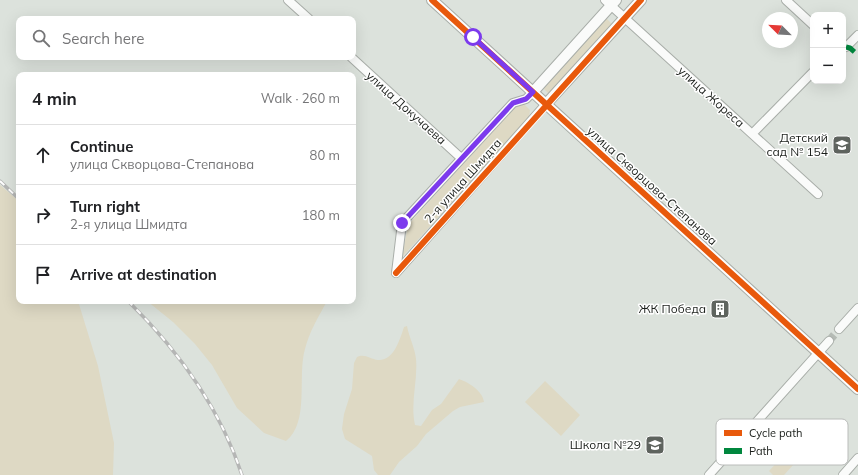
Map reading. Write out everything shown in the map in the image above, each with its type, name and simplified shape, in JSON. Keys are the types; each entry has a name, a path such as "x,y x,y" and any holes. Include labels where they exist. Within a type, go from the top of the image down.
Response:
{"street":[{"path":"288,0 306,16"},
{"name":"улица Скворцова-Степанова","path":"432,0 858,389"},
{"path":"546,104 641,0"},
{"path":"786,0 810,22"},
{"path":"533,92 611,2"},
{"name":"улица Жореса","path":"611,2 624,18 818,194"},
{"path":"846,47 858,35"},
{"name":"улица Докучаева","path":"354,60 461,158"},
{"path":"752,134 810,75"},
{"name":"2-я улица Шмидта","path":"533,92 526,99 513,103 402,223 396,273 546,104"},
{"path":"839,329 858,308"},
{"path":"759,419 829,341"},
{"path":"843,475 858,458"},
{"path":"709,475 718,465"}],"shaded area":[{"path":"605,17 613,25 550,95 542,87"},
{"path":"524,104 530,110 529,118 402,257 408,225 515,107"},
{"path":"0,185 16,198 16,304 79,304 98,366 114,443 113,475 0,475"},
{"path":"151,304 325,304 314,324 305,349 302,372 302,398 298,422 293,433 286,441 264,433 237,408 212,365 195,344 173,322"},
{"path":"407,326 416,359 413,408 415,425 421,426 432,410 441,404 459,379 467,382 478,391 484,402 460,407 453,411 426,434 417,446 399,462 390,475 378,475 374,470 372,456 345,439 342,429 344,414 352,389 354,363 357,357 365,356 378,360 388,357 396,348 404,327"},
{"path":"545,381 580,415 561,436 525,402"},
{"path":"775,465 793,465 784,475 773,475 769,471"}],"tunnel":[{"path":"829,341 839,329"}],"railway":[{"path":"0,181 16,196"},
{"path":"131,304 164,339 196,381 222,426 242,475"}],"marked path":[{"path":"846,47 850,48 858,55"}],"cycle path":[{"path":"432,0 858,389"},
{"path":"396,273 641,0"}],"place":[{"name":"Детский сад № 154","path":"842,145"},
{"name":"ЖК Победа","path":"720,309"},
{"name":"Школа №29","path":"655,445"}],"route":[{"path":"402,223 513,103 526,99 533,92 473,37"}]}
